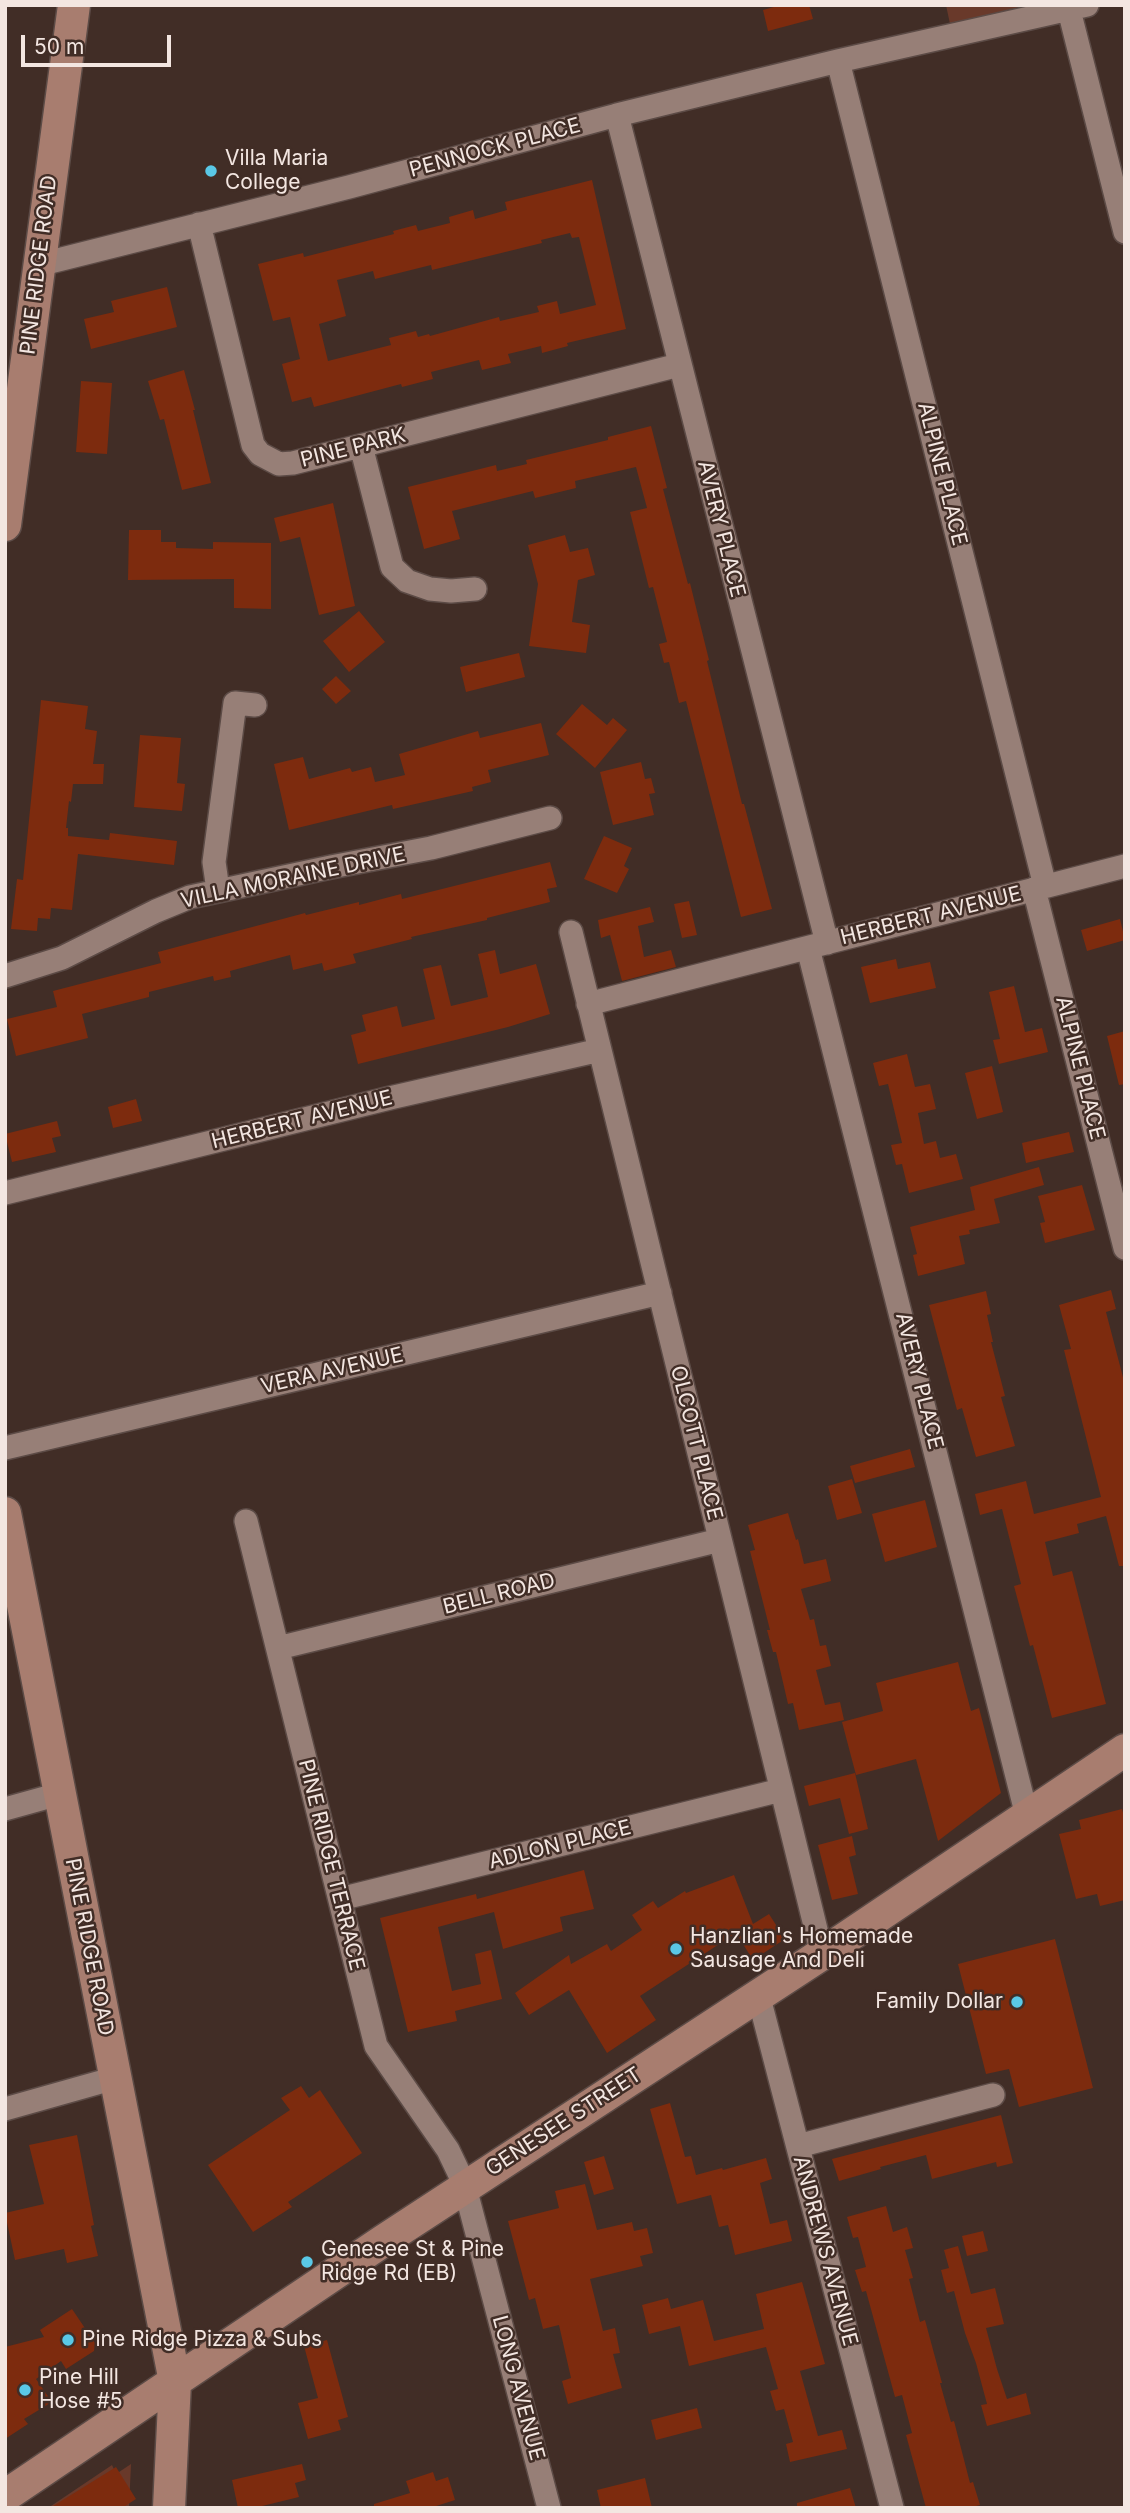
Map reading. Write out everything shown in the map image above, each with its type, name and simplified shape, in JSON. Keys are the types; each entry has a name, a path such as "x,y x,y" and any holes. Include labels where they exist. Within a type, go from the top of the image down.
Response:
{"street":[{"name":"PINE RIDGE ROAD","path":"5,525 74,5"},
{"name":"PENNOCK PLACE","path":"38,265 349,187 617,115 838,61 1078,8"},
{"path":"1078,8 1125,232"},
{"name":"ALPINE PLACE","path":"838,61 895,283 1125,1248"},
{"name":"AVERY PLACE","path":"617,115 1027,1816"},
{"name":"PINE PARK","path":"199,224 253,445 260,454 279,464 293,463 679,365"},
{"path":"361,446 392,567 407,581 430,589 475,589"},
{"path":"218,890 214,862 235,704 255,705"},
{"name":"VILLA MORAINE DRIVE","path":"5,976 62,958 190,897 431,848 550,818"},
{"name":"HERBERT AVENUE","path":"588,1004 1125,866"},
{"name":"OLCOTT PLACE","path":"571,932 822,1954"},
{"name":"HERBERT AVENUE","path":"5,1194 394,1097 600,1049"},
{"name":"VERA AVENUE","path":"5,1448 660,1293"},
{"name":"PINE RIDGE ROAD","path":"5,1513 175,2382 169,2508"},
{"name":"PINE RIDGE TERRACE","path":"246,1521 376,2046 454,2159 464,2187"},
{"name":"BELL ROAD","path":"278,1648 720,1540"},
{"name":"GENESEE STREET","path":"5,2496 464,2187 822,1954 1125,1750"},
{"name":"ADLON PLACE","path":"340,1899 781,1790"},
{"path":"5,1809 60,1794"},
{"name":"ANDREWS AVENUE","path":"758,1994 892,2508"},
{"path":"5,2109 115,2078"},
{"path":"797,2146 993,2095"},
{"name":"LONG AVENUE","path":"464,2187 549,2508"}],"shaded area":[{"path":"946,5 1028,5 950,24"},
{"path":"131,2464 129,2508 48,2508 112,2465 116,2474"}],"building":[{"path":"781,5 809,5 813,19 768,31 763,10"},
{"path":"592,180 626,329 567,343 568,346 542,353 541,346 508,354 511,363 482,370 479,360 431,372 433,379 402,387 401,384 314,407 311,397 292,402 282,364 300,359 290,317 273,321 258,264 303,253 304,257 394,234 393,231 416,225 418,231 450,223 449,217 473,210 475,219 507,210 505,202","holes":["570,233 572,238 579,237 596,305 560,314 557,301 537,306 539,312 500,321 499,317 430,336 418,337 416,331 389,338 391,345 328,361 319,324 346,316 337,280 373,271 375,279 431,265 432,270 542,243 541,240"]},
{"path":"167,287 177,327 91,349 84,319 114,312 111,301"},
{"path":"184,370 211,483 182,490 164,419 160,420 148,381"},
{"path":"81,381 112,383 107,454 76,452"},
{"path":"651,426 667,488 663,489 688,584 690,583 742,804 772,909 741,917 686,701 679,703 669,662 664,663 659,644 667,642 653,587 649,588 630,512 647,508 636,467 575,481 576,488 535,498 533,491 452,511 460,539 424,549 408,487 496,465 497,471 527,464 526,460 608,440 608,437"},
{"path":"333,503 355,606 319,615 300,537 280,542 274,518"},
{"path":"129,530 161,530 161,542 176,542 176,548 213,549 213,542 271,543 271,609 234,608 234,579 128,580"},
{"path":"565,535 570,552 588,548 595,575 578,580 572,622 590,625 586,653 529,646 538,584 528,545"},
{"path":"359,611 385,642 349,672 323,641"},
{"path":"519,653 525,677 466,692 460,667"},
{"path":"336,676 351,691 336,704 322,689"},
{"path":"41,700 88,706 85,729 97,731 93,764 104,764 103,784 73,784 66,828 68,836 109,840 110,833 177,841 174,865 78,854 72,910 51,908 50,919 38,918 37,931 11,929 17,879 23,880"},
{"path":"582,704 607,725 613,718 627,730 595,768 556,734"},
{"path":"541,723 549,755 488,770 491,782 472,787 473,791 393,809 392,805 289,830 274,764 303,757 309,779 350,768 352,772 371,767 375,782 405,775 399,754 478,731 480,738"},
{"path":"140,735 181,738 177,783 185,784 182,811 134,807"},
{"path":"641,762 645,779 651,778 655,793 649,794 654,815 613,825 600,772"},
{"path":"604,836 632,848 624,866 629,869 617,893 584,879"},
{"path":"550,862 557,887 547,889 550,902 353,954 356,963 324,971 322,963 293,970 290,955 230,971 231,977 214,981 213,976 149,992 149,997 82,1014 88,1038 16,1056 7,1019 57,1007 53,991 161,963 158,952 305,913 306,915 359,902 359,905 401,894 402,899"},
{"path":"689,901 697,935 682,938 674,904"},
{"path":"650,907 654,922 638,926 644,957 671,950 676,967 622,981 610,935 601,938 598,920"},
{"path":"1120,919 1125,940 1087,951 1081,930"},
{"path":"495,950 500,974 536,964 550,1014 358,1064 351,1035 366,1031 362,1015 397,1006 402,1027 435,1019 423,969 441,965 451,1006 488,997 478,954"},
{"path":"896,959 898,969 930,962 936,988 870,1003 861,967"},
{"path":"1014,986 1025,1032 1042,1028 1048,1052 999,1064 993,1040 1000,1039 989,992"},
{"path":"1125,1031 1125,1084 1119,1085 1107,1036"},
{"path":"907,1054 915,1087 930,1084 936,1109 918,1113 924,1144 936,1141 940,1158 956,1154 963,1179 909,1193 902,1164 896,1165 891,1145 902,1143 888,1084 879,1086 873,1063"},
{"path":"992,1066 1003,1112 977,1119 965,1073"},
{"path":"136,1099 142,1121 113,1128 108,1107"},
{"path":"57,1121 61,1136 52,1138 56,1152 12,1162 5,1134"},
{"path":"1069,1132 1074,1152 1026,1163 1022,1143"},
{"path":"1039,1167 1044,1185 994,1199 1000,1223 969,1230 970,1234 959,1236 965,1264 918,1276 913,1255 917,1254 910,1227 975,1210 970,1187"},
{"path":"1082,1185 1095,1230 1045,1243 1040,1223 1045,1222 1038,1196"},
{"path":"1111,1290 1116,1309 1106,1312 1125,1385 1125,1566 1119,1566 1106,1516 1077,1524 1079,1533 1045,1542 1053,1576 1072,1571 1106,1704 1052,1718 1014,1586 1021,1584 1002,1509 980,1515 975,1494 1026,1481 1034,1514 1101,1497 1064,1350 1071,1349 1059,1305"},
{"path":"986,1291 991,1314 987,1315 991,1342 1005,1396 1001,1397 1015,1446 976,1457 962,1408 957,1410 929,1305"},
{"path":"910,1449 915,1467 855,1483 850,1466"},
{"path":"852,1479 862,1513 837,1520 828,1486"},
{"path":"925,1500 937,1547 885,1562 872,1514"},
{"path":"788,1513 804,1564 826,1559 831,1581 801,1589 810,1620 814,1619 820,1646 826,1645 831,1666 816,1670 825,1705 840,1702 844,1720 799,1730 793,1703 788,1704 776,1652 773,1652 767,1630 770,1630 750,1551 755,1550 748,1525"},
{"path":"958,1662 971,1711 979,1708 1001,1793 938,1841 916,1759 856,1775 842,1722 883,1711 876,1683"},
{"path":"855,1773 868,1829 849,1834 840,1798 809,1806 804,1786"},
{"path":"1122,1809 1125,1820 1125,1900 1100,1906 1097,1894 1076,1899 1059,1834 1081,1829 1079,1820"},
{"path":"852,1836 856,1855 849,1857 858,1894 832,1900 818,1845"},
{"path":"584,1870 594,1909 560,1917 563,1931 503,1949 494,1912 438,1927 452,1991 481,1984 475,1954 491,1950 502,1999 455,2011 457,2021 408,2032 380,1918 476,1894 477,1899"},
{"path":"734,1875 753,1924 769,1914 785,1939 753,1960 736,1933 640,1996 656,2020 607,2053 569,1990 529,2015 515,1993 569,1955 571,1964 607,1944 611,1951 642,1930 632,1915 653,1901 658,1908 685,1891 686,1893"},
{"path":"1055,1939 1093,2088 1019,2107 1009,2069 986,2074 958,1964"},
{"path":"301,2086 309,2098 320,2090 362,2153 288,2202 292,2207 253,2232 208,2165 290,2110 281,2098"},
{"path":"670,2103 685,2157 691,2156 696,2175 766,2158 772,2179 760,2183 770,2224 787,2220 792,2241 735,2255 728,2225 719,2227 711,2195 677,2204 650,2109"},
{"path":"1001,2115 1013,2163 997,2167 996,2162 932,2179 926,2155 839,2181 832,2159"},
{"path":"77,2135 98,2256 67,2263 64,2249 15,2260 5,2213 44,2204 29,2145"},
{"path":"604,2156 614,2189 594,2195 584,2162"},
{"path":"585,2184 597,2230 632,2222 634,2231 647,2228 653,2253 640,2256 643,2266 590,2279 603,2331 615,2328 620,2353 613,2354 622,2388 568,2404 562,2381 571,2378 559,2325 543,2329 535,2298 529,2300 508,2221 559,2208 555,2191"},
{"path":"886,2206 893,2232 907,2227 913,2248 905,2250 913,2278 909,2279 920,2322 925,2320 951,2422 954,2421 970,2483 973,2482 980,2505 969,2508 926,2508 906,2435 912,2433 902,2395 895,2397 866,2291 862,2292 855,2270 866,2267 858,2237 853,2238 847,2217"},
{"path":"983,2231 988,2251 967,2256 962,2236"},
{"path":"958,2246 971,2294 995,2288 1004,2324 986,2328 997,2369 1007,2399 1026,2393 1031,2414 987,2426 981,2405 987,2404 976,2363 954,2291 947,2293 941,2270 949,2268 944,2250"},
{"path":"802,2282 825,2364 800,2371 818,2436 842,2430 847,2449 790,2462 786,2444 793,2442 784,2409 776,2411 770,2391 778,2389 766,2347 689,2366 680,2326 649,2334 642,2305 668,2298 671,2309 703,2300 714,2341 764,2329 756,2294"},
{"path":"72,2309 95,2343 94,2351 66,2369 61,2361 36,2379 52,2402 24,2419 28,2424 5,2439 5,2347 44,2337 40,2330"},
{"path":"327,2340 348,2417 338,2420 341,2430 308,2439 298,2403 318,2398 304,2346"},
{"path":"697,2408 702,2428 656,2440 651,2420"},
{"path":"302,2464 306,2480 295,2483 299,2497 254,2508 238,2508 232,2480"},
{"path":"116,2467 136,2499 122,2508 50,2508"},
{"path":"433,2472 436,2481 448,2477 455,2500 430,2508 374,2508 374,2504 410,2493 406,2481"},
{"path":"645,2478 652,2508 601,2508 597,2490"},
{"path":"850,2488 856,2508 797,2508 797,2503"}],"place":[{"name":"Villa Maria College","path":"211,171"},
{"name":"Hanzlian's Homemade Sausage And Deli","path":"676,1949"},
{"name":"Family Dollar","path":"1017,2002"},
{"name":"Genesee St & Pine Ridge Rd (EB)","path":"307,2262"},
{"name":"Pine Ridge Pizza & Subs","path":"68,2340"},
{"name":"Pine Hill Hose #5","path":"25,2390"}]}
